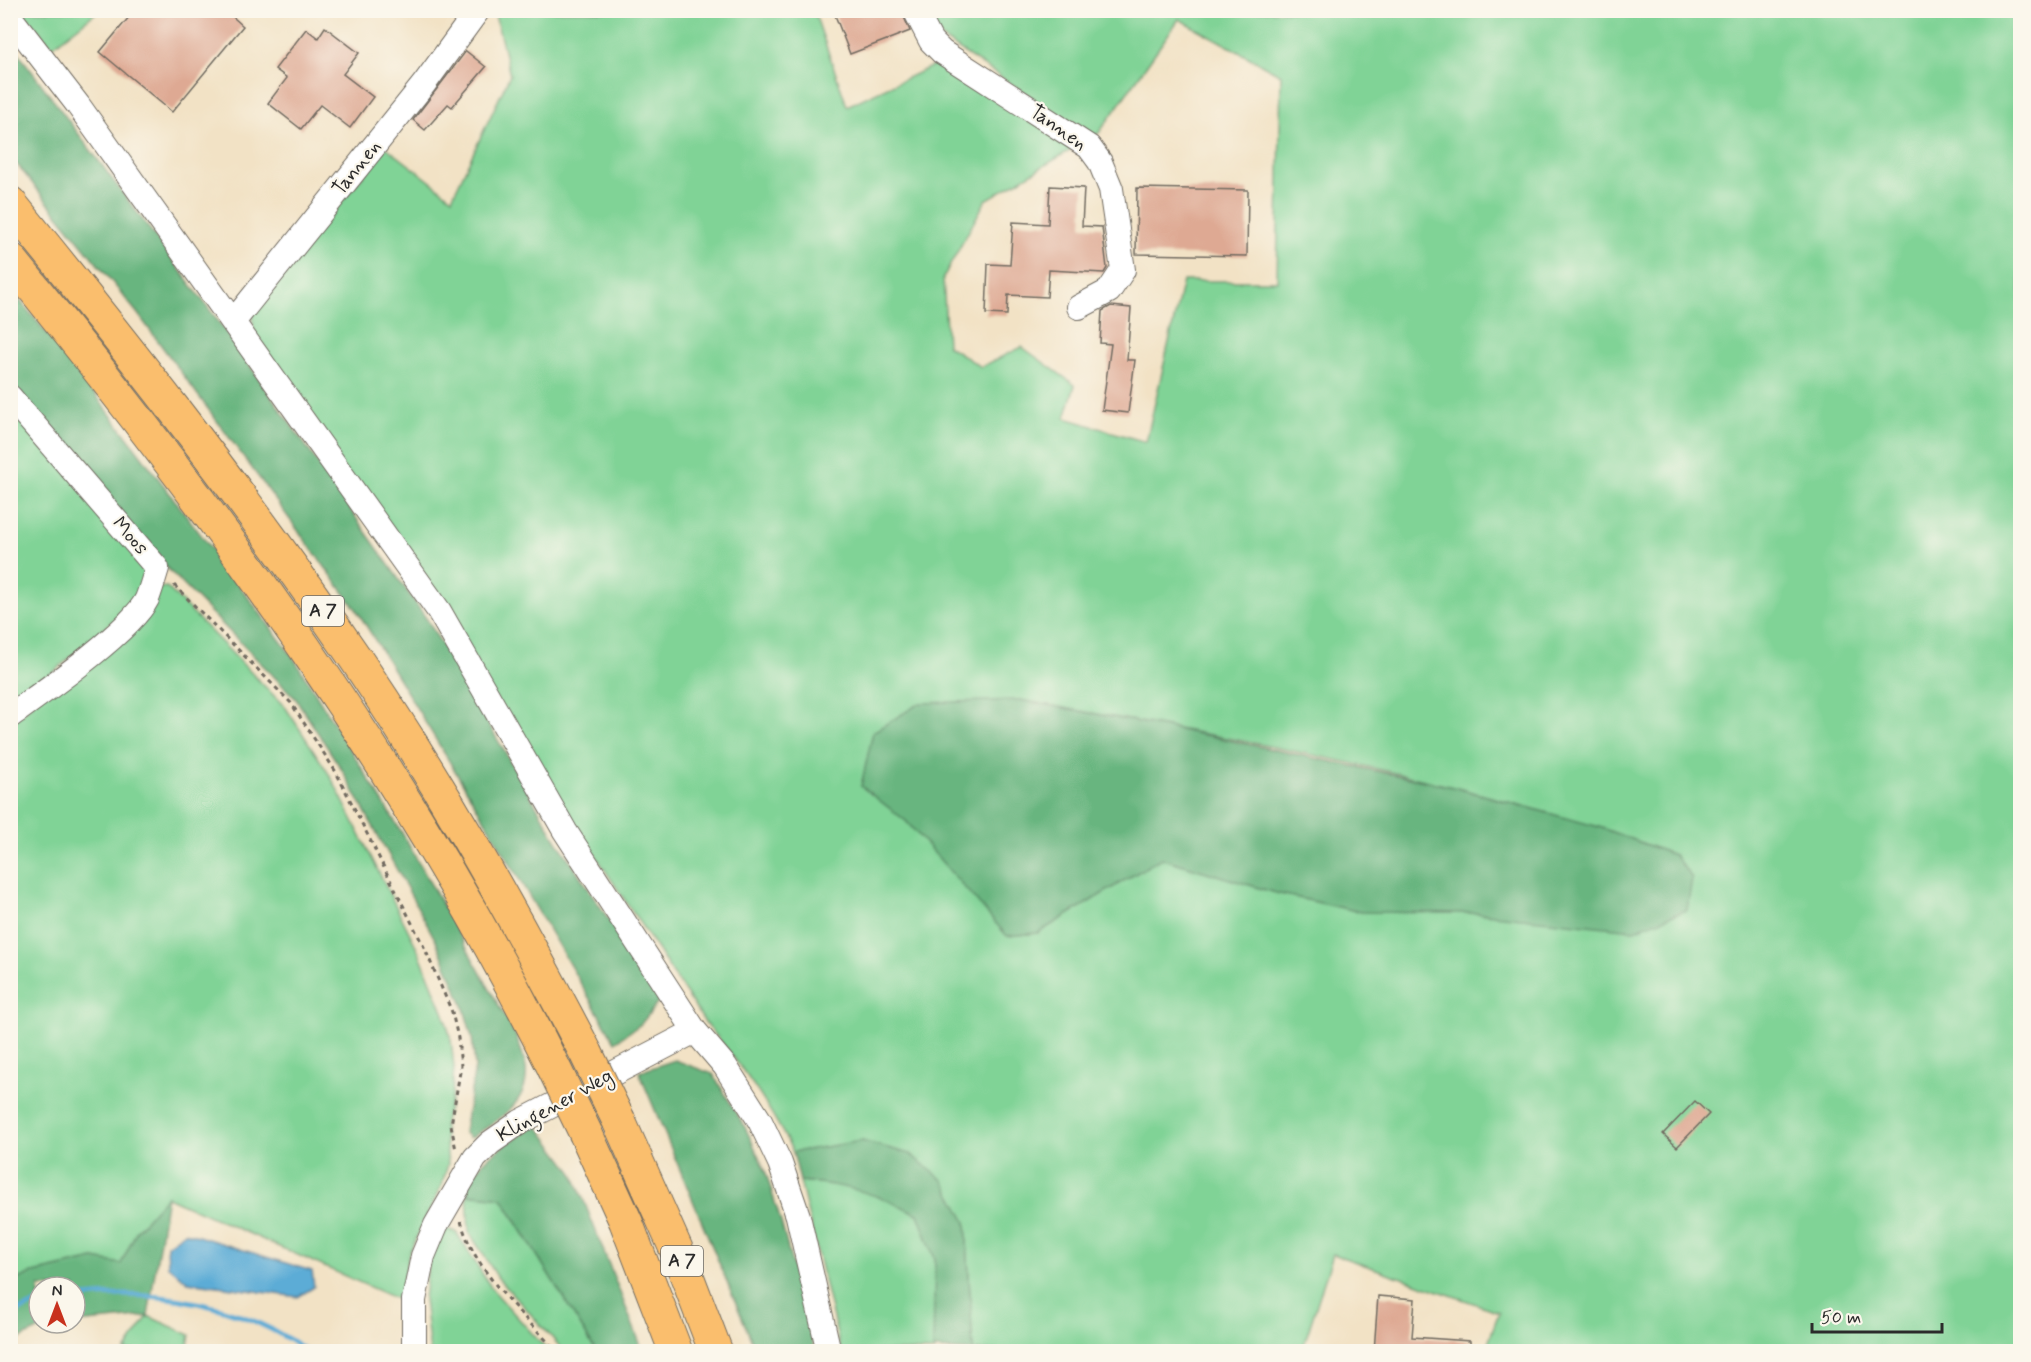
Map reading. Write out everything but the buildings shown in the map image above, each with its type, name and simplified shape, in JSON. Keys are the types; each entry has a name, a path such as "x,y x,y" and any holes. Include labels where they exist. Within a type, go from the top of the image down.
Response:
{"highway":[{"name":"A 7","path":"10,203 225,477 334,627 448,805 539,962 586,1053 680,1258 716,1352"},
{"name":"A 7","path":"10,259 198,498 312,655 375,750 474,913 554,1068 626,1222 676,1352"}],"street":[{"name":"Tannen","path":"233,322 424,84 478,10"},
{"name":"Tannen","path":"915,10 932,41 942,52 1089,147 1100,162 1111,189 1123,270 1109,291 1079,307"},
{"path":"10,17 78,105 439,611 565,831 695,1031 731,1075 760,1120 780,1163 798,1216 829,1352"},
{"name":"Moos","path":"10,397 157,568 146,600 128,623 53,685 10,716"},
{"name":"Klingener Weg","path":"414,1352 414,1300 423,1256 436,1225 475,1158 490,1143 520,1122 695,1031"}],"path":[{"path":"157,568 291,703 336,772 425,949 452,1012 461,1065 451,1125 465,1238 496,1284 557,1352"}],"green space":[{"path":"22,11 98,11 52,47"},
{"path":"494,11 814,11 847,106 941,62 1076,147 986,200 943,278 947,345 981,367 1022,347 1075,385 1065,418 1146,442 1183,281 1277,281 1281,75 1179,19 1099,133 1092,137 940,37 925,11 2020,11 2020,1351 1485,1351 1499,1312 1333,1254 1302,1351 973,1351 966,1222 863,1141 793,1152 764,1100 704,1021 254,334 252,313 386,147 452,198 510,75","holes":["1020,700 1268,746 1434,782 1595,828 1674,855 1475,913 1361,912 1276,893 1161,858 1038,933 1008,936 906,821 861,786"]},
{"path":"10,42 227,333 428,621 557,841 661,999 641,1024 615,1042 468,792 356,609 138,314 11,157"},
{"path":"10,289 67,357 293,657 402,833 516,1036 526,1068 523,1091 517,1101 500,1118 470,1138 464,1132 475,1067 472,1037 463,1005 436,941 342,770 296,699 162,563 11,387"},
{"path":"10,405 145,563 147,579 140,598 10,709"},
{"path":"167,587 286,708 331,777 419,952 444,1014 451,1040 454,1067 452,1096 444,1125 448,1164 442,1185 409,1253 399,1300 167,1197 137,1230 121,1264 94,1259 30,1274 11,1282 10,724 157,588"},
{"path":"1020,700 1171,728 1453,787 1599,827 1674,855 1692,878 1687,910 1634,930 1475,913 1361,912 1276,893 1161,858 1038,933 1007,936 906,821 861,786 873,732 920,703"},
{"path":"675,1060 713,1074 746,1129 765,1170 815,1351 756,1351 639,1072"},
{"path":"537,1125 573,1173 643,1351 596,1351 502,1198 467,1194 470,1182 484,1162 505,1145"},
{"path":"862,1141 910,1154 943,1180 966,1222 973,1351 933,1349 935,1259 918,1214 860,1191 800,1181 793,1152"},
{"path":"800,1181 861,1191 918,1214 935,1259 935,1351 841,1351"},
{"path":"467,1194 502,1198 596,1351 564,1351 498,1278 469,1232"},
{"path":"167,1196 148,1316 87,1322 87,1275 28,1275 94,1259 121,1264 137,1230"},
{"path":"447,1229 456,1232 492,1289 548,1351 430,1352 424,1299 429,1256"},
{"path":"27,1275 27,1335 11,1343 11,1282"},
{"path":"148,1316 190,1335 187,1351 125,1351"}],"water":[{"path":"185,1232 312,1271 314,1287 298,1297 188,1282 168,1266 167,1245"}],"waterway":[{"path":"87,1297 136,1295 197,1303 255,1321 308,1352"},
{"path":"10,1315 27,1307"}]}
